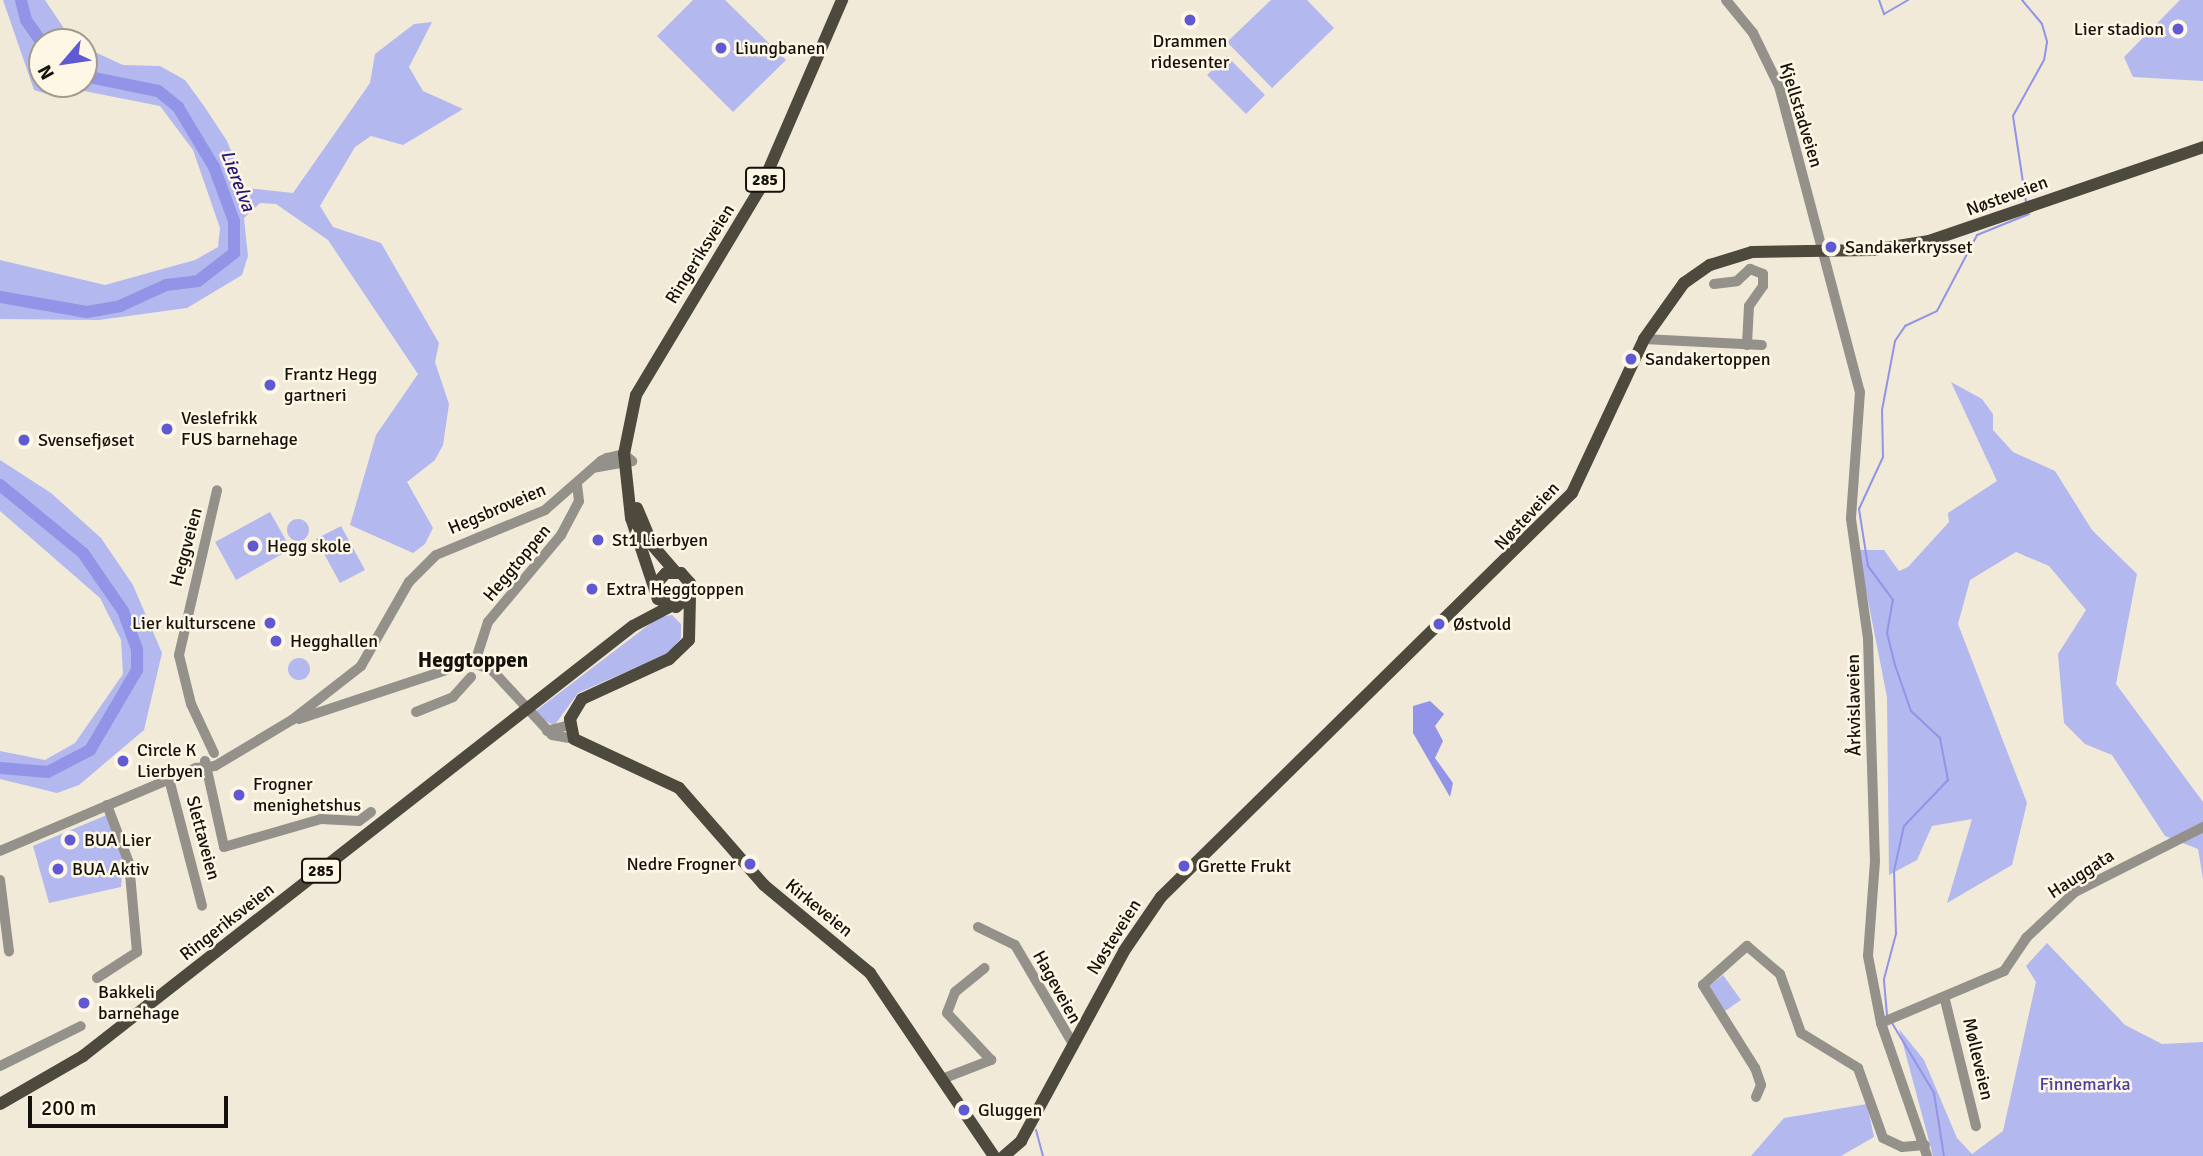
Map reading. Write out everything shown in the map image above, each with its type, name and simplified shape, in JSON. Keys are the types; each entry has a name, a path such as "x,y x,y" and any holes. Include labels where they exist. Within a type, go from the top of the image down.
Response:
{"main road":[{"name":"Ringeriksveien","path":"633,626 656,588 631,518 626,461 650,370 766,177 842,0"},
{"name":"Nøsteveien","path":"1002,1156 1161,897 1557,512 1590,462 1644,339 1676,290 1710,265 1766,250 1912,245 2203,147"},
{"name":"Ringeriksveien","path":"626,461 642,524 675,571"},
{"name":"285","path":"675,571 688,579 690,596 673,607 656,588 675,571"},
{"path":"574,739 570,725 582,699 669,659 685,643 693,625 690,596"},
{"name":"Ringeriksveien","path":"0,1104 83,1056 633,626 673,607"},
{"path":"673,607 686,621 685,643"},
{"name":"Kirkeveien","path":"574,739 589,751 654,773 690,798 764,885 878,981 942,1079 1002,1156"}],"street":[{"name":"Kjellstadveien","path":"1726,0 1775,76 1823,250"},
{"name":"Årkvislaveien","path":"1823,250 1860,392 1851,519 1868,639 1875,861 1868,943 1886,1021 1927,1156"},
{"path":"1714,284 1737,281 1753,268 1763,274 1763,286 1749,306 1747,345"},
{"path":"1644,339 1762,345"},
{"name":"Hegsbroveien","path":"0,851 196,768 292,720 361,666 409,582 436,555 545,509 594,468 626,461"},
{"name":"Heggtoppen","path":"475,662 488,622 568,524 580,498 577,484"},
{"name":"Heggveien","path":"218,490 179,655 212,759 209,782 224,847 326,818 359,821 371,812"},
{"path":"292,720 443,665 475,662 492,670 547,731 570,725"},
{"path":"416,712 453,697 471,677"},
{"name":"Kirkeveien","path":"547,731 574,739"},
{"name":"Slettaveien","path":"169,779 202,906"},
{"path":"97,978 137,950 129,863 107,805"},
{"name":"Hauggata","path":"1886,1021 1945,1000 2009,967 2026,938 2075,892 2203,827"},
{"path":"0,880 9,951"},
{"name":"Hageveien","path":"978,927 1015,945 1073,1044"},
{"path":"1756,1097 1761,1085 1751,1062 1703,985 1747,946 1784,981 1801,1033 1858,1068 1883,1138 1902,1147 1925,1145"},
{"path":"942,1079 991,1060 947,1013 959,987 985,968"},
{"name":"Mølleveien","path":"1945,1000 1976,1126"},
{"path":"0,1066 81,1027"}],"green space":[{"path":"3,0 45,0 64,28 28,28 28,73"},
{"name":"Liungbanen","path":"693,0 725,0 786,60 733,112 657,36"},
{"path":"1271,0 1307,0 1334,28 1272,88 1227,42"},
{"name":"Lier stadion","path":"2180,0 2203,0 2203,81 2133,77 2124,57"},
{"path":"432,22 409,67 423,91 463,109 403,145 371,136 355,147 320,206 333,227 381,243 439,343 435,362 449,404 443,445 435,460 407,482 433,528 425,544 413,553 350,525 376,435 418,374 328,240 276,204 260,203 244,218 248,256 242,275 187,308 99,320 0,319 0,260 105,285 195,260 218,247 220,228 193,150 160,106 98,94 98,53 123,65 160,66 185,80 227,141 246,188 293,193 370,83 375,54 414,24"},
{"path":"1227,56 1265,95 1246,114 1207,75"},
{"path":"1951,382 1982,399 1993,414 1993,430 2013,452 2055,471 2092,530 2137,574 2116,684 2203,802 2203,879 2198,849 2165,836 2112,755 2085,744 2064,723 2058,654 2086,610 2049,566 2016,552 1970,580 1958,624 2027,803 2012,865 1947,903 1972,819 1932,826 1917,860 1889,875 1887,697 1858,550 1884,550 1899,571 1908,567 1949,522 1948,513 1997,481"},
{"path":"0,460 51,493 101,538 133,585 162,653 144,730 79,785 57,793 0,779 0,751 45,760 75,743 123,674 121,640 100,598 0,511"},
{"name":"Hegg skole","path":"270,512 291,549 236,580 215,542"},
{"path":"294,519 302,519 309,526 309,534 302,541 294,541 287,534 287,526"},
{"path":"341,526 365,570 340,583 316,539"},
{"path":"672,615 681,624 681,638 669,653 578,693 554,726 533,713 659,617"},
{"path":"299,658 309,665 310,669 303,679 299,680 289,673 288,669 295,659"},
{"path":"109,814 124,854 121,887 49,903 33,846"},
{"name":"Finnemarka","path":"2047,943 2125,1025 2162,1044 2203,1042 2203,1156 1933,1156 1899,1029 1924,1060 1957,1138 1972,1154 2003,1131 2036,982 2026,966"},
{"path":"1723,975 1741,1000 1725,1011 1708,987"},
{"path":"1867,1104 1874,1137 1841,1156 1751,1156 1784,1118"}],"shaded area":[{"path":"1430,701 1444,714 1435,726 1443,741 1435,758 1453,783 1450,797 1413,733 1413,706"}],"waterway":[{"name":"Lierelva","path":"21,0 26,20 32,28"},
{"path":"1879,0 1884,14 1908,0"},
{"path":"2022,0 2042,24 2047,42 2044,60 2013,116 2026,202"},
{"name":"Lierelva","path":"0,297 87,312 120,306 166,285 198,281 234,253 234,221 214,167 178,107 158,91 98,79"},
{"path":"1887,1015 1884,979 1896,934 1894,871 1904,826 1948,780 1940,738 1911,711 1895,665 1887,633 1893,600 1868,566 1859,509 1883,457 1882,410 1895,341 1905,326 1937,311 1977,235 2029,214"},
{"name":"Lierelva","path":"0,485 83,553 123,611 137,649 137,670 90,750 48,772 0,768"},
{"path":"1892,1023 1934,1093 1944,1156"},
{"path":"1036,1130 1043,1156"}],"place":[{"name":"Drammen ridesenter","path":"1190,20"},
{"name":"Lier stadion","path":"2178,29"},
{"name":"Liungbanen","path":"721,48"},
{"name":"Sandakerkrysset","path":"1831,247"},
{"name":"Sandakertoppen","path":"1631,359"},
{"name":"Frantz Hegg gartneri","path":"270,385"},
{"name":"Veslefrikk FUS barnehage","path":"167,429"},
{"name":"Svensefjøset","path":"24,440"},
{"name":"St1 Lierbyen","path":"598,540"},
{"name":"Hegg skole","path":"253,546"},
{"name":"Extra Heggtoppen","path":"592,589"},
{"name":"Lier kulturscene","path":"270,623"},
{"name":"Østvold","path":"1439,624"},
{"name":"Hegghallen","path":"276,641"},
{"name":"Circle K Lierbyen","path":"123,761"},
{"name":"Frogner menighetshus","path":"239,795"},
{"name":"BUA Lier","path":"70,840"},
{"name":"Nedre Frogner","path":"750,864"},
{"name":"Grette Frukt","path":"1184,866"},
{"name":"BUA Aktiv","path":"58,869"},
{"name":"Bakkeli barnehage","path":"84,1003"},
{"name":"Gluggen","path":"964,1110"}],"district":[{"name":"Heggtoppen","path":"473,660"}]}
